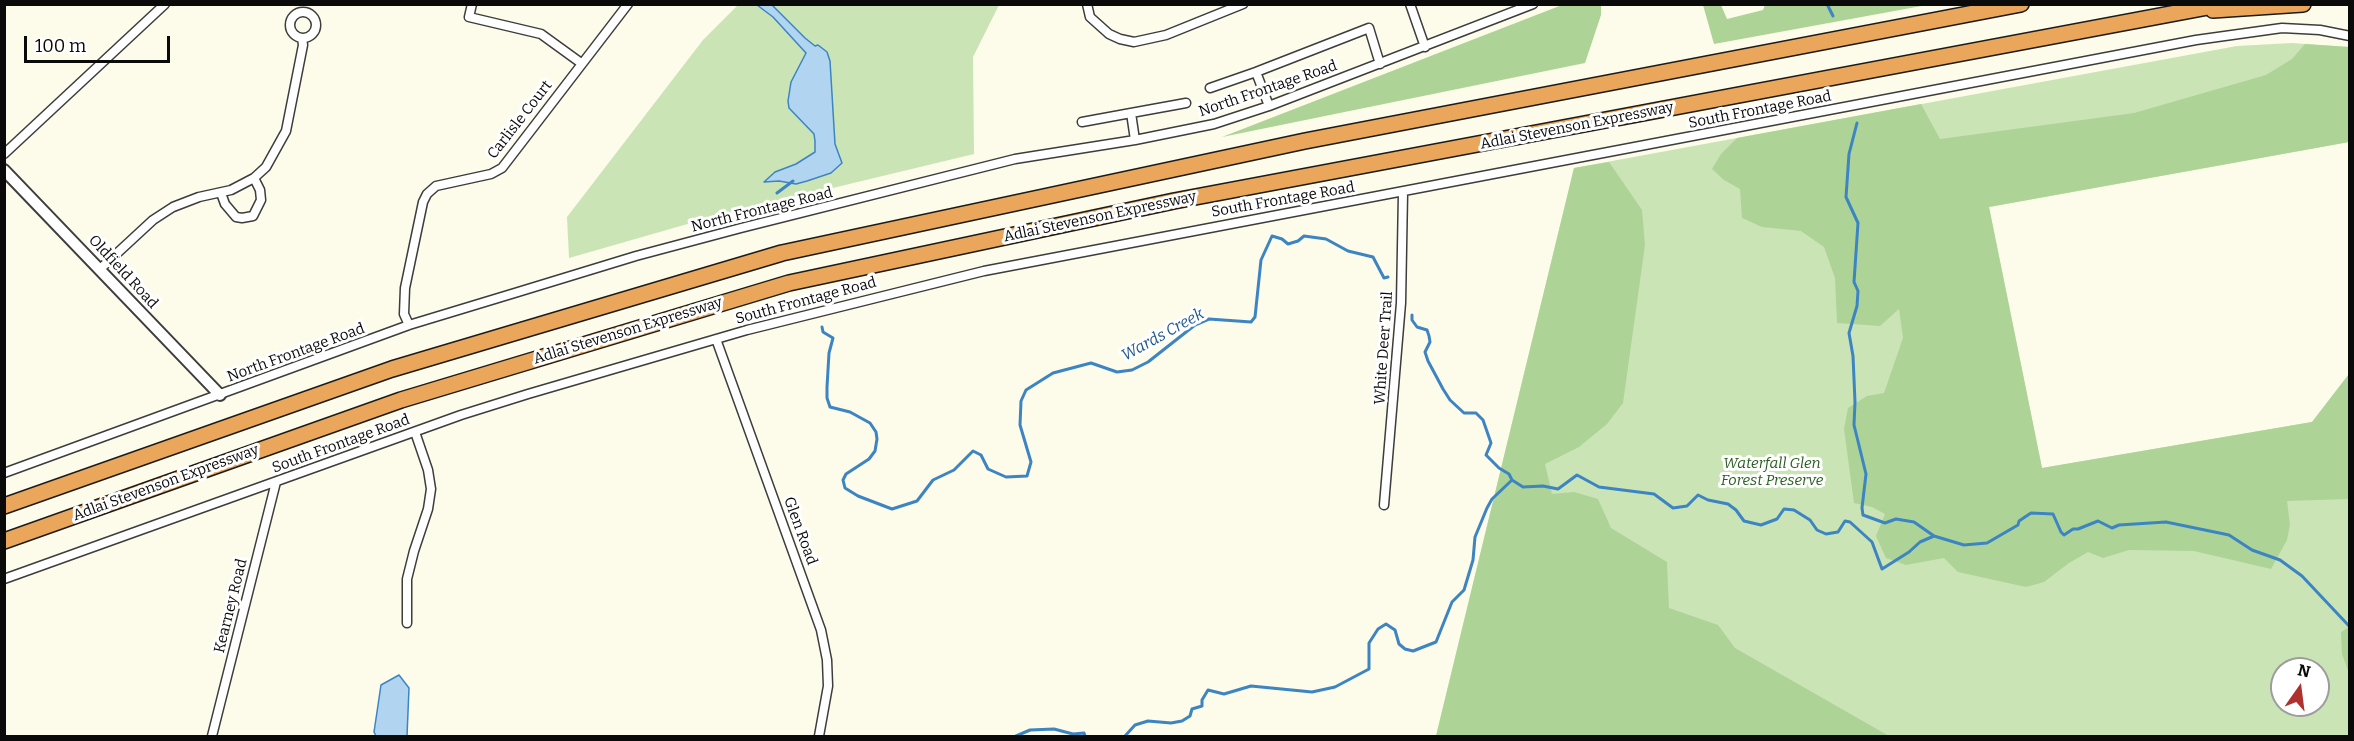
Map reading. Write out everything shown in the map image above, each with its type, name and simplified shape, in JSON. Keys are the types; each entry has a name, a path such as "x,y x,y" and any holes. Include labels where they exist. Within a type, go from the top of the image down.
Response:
{"highway":[{"name":"Adlai Stevenson Expressway","path":"4,506 392,369 782,253 1305,141 2021,4"},
{"name":"Adlai Stevenson Expressway","path":"4,541 401,400 789,283 1174,201 2224,4"},
{"path":"2189,11 2303,4"}],"street":[{"path":"4,154 165,4"},
{"path":"472,4 469,17 541,34 581,63"},
{"name":"Carlisle Court","path":"410,325 404,314 405,288 423,202 427,194 436,186 491,174 502,168 628,4"},
{"path":"1087,4 1090,17 1109,34 1134,42 1166,35 1243,4"},
{"path":"1410,4 1425,46"},
{"name":"North Frontage Road","path":"4,473 410,325 636,256 1015,159 1135,140 1214,124 1269,106 1533,4"},
{"path":"1210,88 1369,28 1380,64"},
{"name":"South Frontage Road","path":"4,579 460,415 620,365 813,312 984,271 1132,241 1403,193 2196,40 2282,28 2320,30 2349,36"},
{"path":"100,269 153,220 172,207 245,184 266,167 286,131 303,45 302,38"},
{"path":"1257,72 1269,106"},
{"path":"1082,122 1186,103"},
{"path":"1131,113 1135,140"},
{"name":"Oldfield Road","path":"4,170 220,395"},
{"path":"221,193 225,204 236,216 242,218 253,216 261,200 260,190 254,178"},
{"name":"White Deer Trail","path":"1384,506 1401,303 1403,193"},
{"name":"Glen Road","path":"716,339 821,630 827,660 828,686 819,736"},
{"path":"407,622 407,579 428,510 430,489 428,470 415,432"},
{"name":"Kearney Road","path":"212,736 276,482"}],"green space":[{"path":"738,5 999,5 973,57 974,154 712,217 569,258 567,217 703,40"},
{"path":"1562,5 1601,5 1601,15 1585,63 1222,137"},
{"path":"1703,5 1721,5 1727,19 1763,10 1765,5 1927,5 1714,44"},
{"name":"Waterfall Glen Forest Preserve","path":"2292,43 2349,47 2349,142 1989,207 2042,468 2312,422 2349,374 2349,736 1436,736 1574,168 2237,46"},
{"path":"2305,44 2349,47 2349,142 1989,207 2042,468 2312,422 2349,374 2349,499 2287,501 2290,525 2287,540 2271,569 2194,551 2129,550 2103,558 2088,552 2044,582 2026,587 1958,572 1944,558 1906,565 1886,558 1876,536 1885,514 1872,507 1854,503 1844,429 1848,408 1867,396 1884,393 1903,338 1899,309 1880,326 1837,323 1835,278 1824,247 1801,231 1762,227 1742,218 1740,189 1724,180 1712,169 1721,154 1737,138 1921,104 1940,139 2134,113 2266,75 2292,59"},
{"path":"1609,162 1642,210 1645,245 1623,403 1607,424 1579,447 1545,464 1552,494 1574,492 1598,499 1611,528 1667,562 1669,608 1718,625 1735,648 1889,736 1436,736 1574,168"},
{"path":"2349,627 2349,673 2342,654 2341,632"}],"water":[{"path":"757,5 772,5 805,38 827,52 830,61 835,144 842,163 831,173 796,184 779,181 764,182 775,172 796,164 815,152 815,141 814,134 789,108 788,101 791,82 806,53 773,17"},
{"path":"399,675 409,688 407,736 376,736 374,732 381,685"}],"waterway":[{"path":"1827,4 1833,16"},
{"path":"1857,123 1849,154 1846,197 1858,223 1854,282 1858,291 1857,306 1849,333 1853,356 1854,425 1866,474 1863,515 1885,523 1896,519 1914,522 1934,536 1964,545 1987,543 2018,525 2019,521 2031,513 2053,514 2064,535 2073,529 2098,521 2112,528 2119,525 2166,522 2229,535 2252,550 2280,560 2302,576 2350,627"},
{"name":"Wards Creek","path":"777,193 793,181"},
{"name":"Wards Creek","path":"822,327 823,332 833,338 829,353 827,387 830,407 850,412 870,423 876,432 875,451 869,459 846,474 843,480 845,488 858,496 892,509 917,501 933,480 954,470 973,451 981,455 988,469 1006,477 1027,476 1031,462 1020,425 1021,401 1026,390 1053,373 1091,363 1117,372 1132,370 1148,362 1195,325 1209,319 1251,322 1255,317 1261,260 1272,236 1288,244 1304,236 1326,239 1348,251 1373,257 1384,278 1388,277"},
{"name":"Wards Creek","path":"1412,315 1412,320 1417,327 1427,330 1430,342 1425,352 1443,389 1450,400 1464,413 1476,413 1483,420 1491,443 1486,455 1509,474 1512,480"},
{"path":"1512,480 1523,487 1543,486 1558,489 1577,475 1599,487 1654,494 1673,508 1687,506 1698,495 1708,500 1728,504 1744,521 1761,525 1777,519 1784,509 1794,510 1810,520 1817,530 1826,534 1838,532 1845,521 1850,522 1872,542 1882,569 1920,542 1934,536"},
{"path":"1125,736 1135,725 1148,721 1171,723 1182,721 1190,716 1192,709 1202,706 1202,700 1208,690 1224,694 1251,686 1312,692 1335,687 1369,669 1369,643 1378,629 1386,624 1395,630 1399,644 1405,649 1413,651 1436,642 1452,602 1464,590 1473,560 1475,537 1487,508 1492,499 1512,480"},
{"path":"1016,736 1030,730 1054,729 1073,734 1084,733 1085,736"}]}
